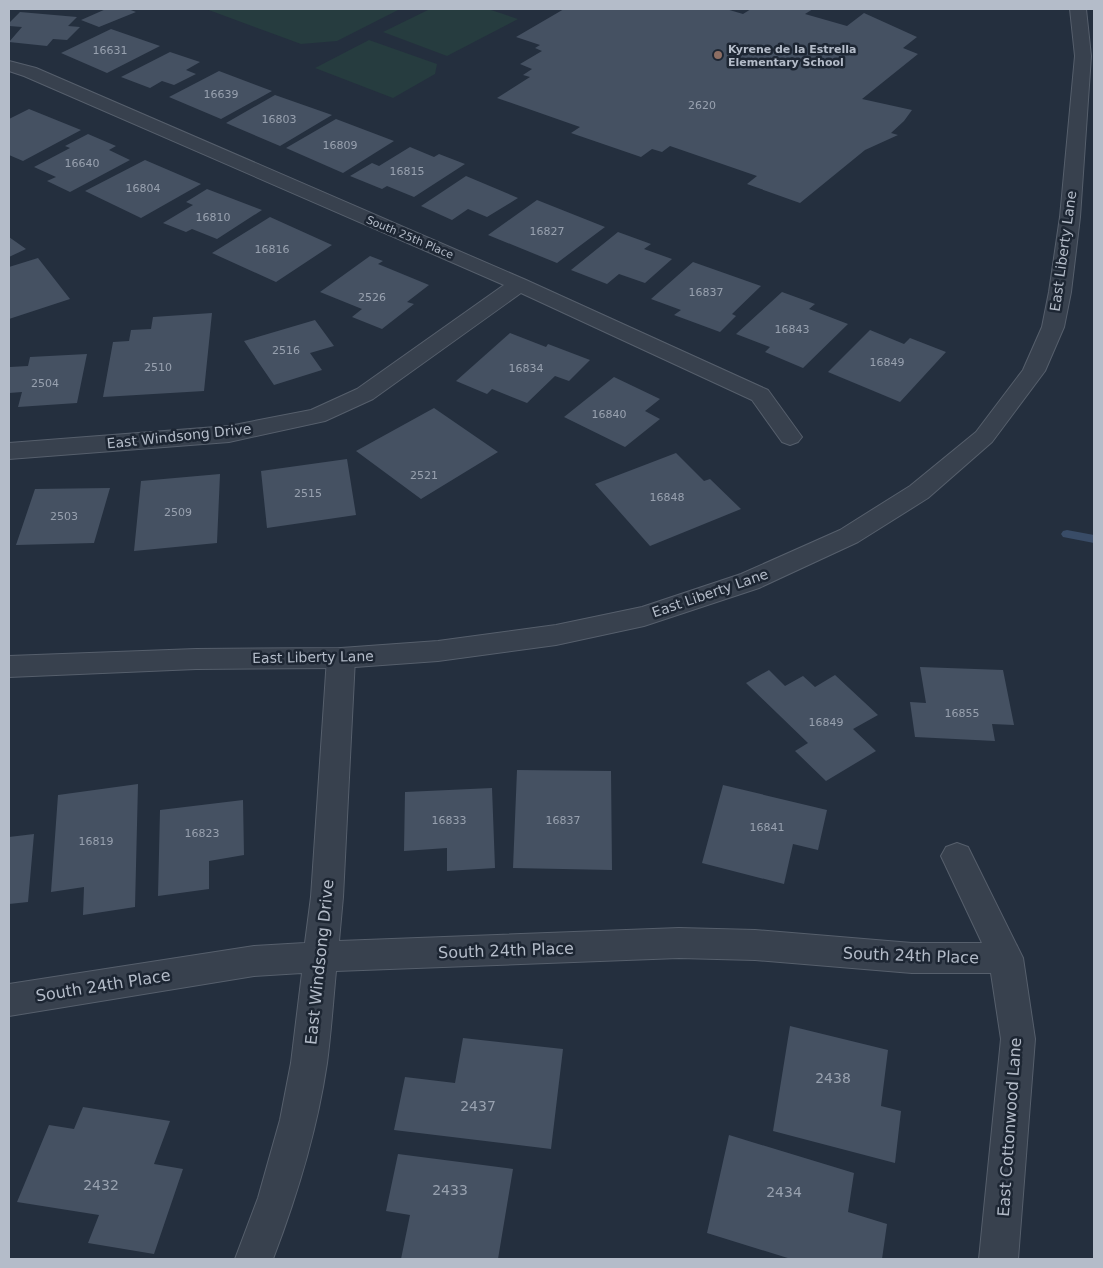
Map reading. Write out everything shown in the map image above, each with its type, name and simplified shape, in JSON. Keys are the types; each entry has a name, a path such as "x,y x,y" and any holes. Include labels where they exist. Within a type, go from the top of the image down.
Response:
{"street":[{"name":"East Liberty Lane","path":"9,667 177,660 342,658 438,651 556,635 644,616 750,581 849,536 919,492 984,437 1034,371 1053,327 1060,292 1070,217 1083,56 1082,28 1078,9"},
{"name":"South 25th Place","path":"9,66 30,72 519,284 760,395 790,437"},
{"name":"East Windsong Drive","path":"9,451 229,434 317,416 365,394 519,284"},
{"name":"East Windsong Drive","path":"254,1259 277,1198 298,1120 308,1063 327,897 342,658"},
{"name":"East Cottonwood Lane","path":"957,856 1006,958 1018,1039 1000,1259"},
{"name":"South 24th Place","path":"9,1000 254,961 321,957 679,943 755,945 912,958 1006,958"}],"green space":[{"path":"206,9 400,9 337,41 301,44"},
{"path":"430,9 488,9 518,19 447,56 383,32"},
{"path":"369,40 437,64 435,74 393,98 315,68"}],"building":[{"path":"106,9 128,9 136,12 99,27 81,20"},
{"path":"564,9 726,9 743,14 751,9 813,9 805,14 847,26 864,13 917,37 903,48 918,54 862,99 912,110 904,121 891,133 898,135 865,150 800,203 747,184 757,176 670,146 662,152 652,149 641,157 571,133 580,127 497,98 530,77 523,75 532,69 520,64 542,51 535,48 540,45 516,37"},
{"path":"20,12 77,17 68,26 80,27 67,40 53,39 47,46 9,42 22,27 9,26 9,23"},
{"path":"111,29 160,46 107,73 61,53"},
{"path":"170,52 200,62 186,70 196,74 174,85 162,81 150,88 121,77"},
{"path":"219,71 272,91 221,119 169,97"},
{"path":"275,95 332,115 280,146 226,123"},
{"path":"29,109 81,130 23,161 9,155 9,119"},
{"path":"336,119 394,141 343,173 286,148"},
{"path":"88,134 116,146 109,150 130,160 70,192 47,181 56,177 34,167 70,148 65,146"},
{"path":"410,147 434,157 439,154 465,164 414,197 387,186 382,189 350,176 372,163 379,166"},
{"path":"145,160 201,184 141,218 85,191"},
{"path":"466,176 518,198 487,217 468,209 452,220 421,206"},
{"path":"207,189 262,210 217,239 192,229 186,232 163,223 193,205 186,202"},
{"path":"537,200 605,227 557,263 488,235"},
{"path":"270,217 332,245 276,282 212,253"},
{"path":"618,232 651,244 644,249 672,259 645,283 619,274 607,284 571,270"},
{"path":"9,237 26,249 9,257"},
{"path":"370,256 383,261 378,264 429,285 407,302 414,304 382,329 352,317 362,309 320,292"},
{"path":"38,258 70,299 9,319 9,267"},
{"path":"693,262 761,286 732,314 736,316 720,332 674,315 681,310 651,299"},
{"path":"782,292 815,304 809,309 848,324 803,368 765,352 770,347 736,334"},
{"path":"212,313 204,391 103,397 113,342 129,341 131,330 151,329 153,317"},
{"path":"315,320 334,346 310,353 322,370 274,385 244,341"},
{"path":"870,330 904,344 910,338 946,352 900,402 828,372"},
{"path":"510,333 546,347 548,344 590,360 569,381 555,376 527,403 492,389 487,394 456,381"},
{"path":"87,354 77,403 18,407 22,392 9,393 10,367 28,366 30,357"},
{"path":"614,377 660,399 645,411 660,419 625,447 564,417"},
{"path":"434,408 498,452 421,499 356,451"},
{"path":"676,453 704,481 710,479 741,509 650,546 595,484"},
{"path":"347,459 356,515 267,528 261,471"},
{"path":"220,474 217,543 134,551 141,481"},
{"path":"110,488 94,543 16,545 35,489"},
{"path":"920,667 1003,670 1014,725 992,724 995,741 915,737 910,702 926,703"},
{"path":"769,670 785,686 803,676 815,687 835,675 878,715 853,729 876,751 826,781 795,751 808,743 746,683"},
{"path":"517,770 611,771 612,870 513,868"},
{"path":"138,784 135,907 83,915 84,887 51,892 58,795"},
{"path":"723,785 827,810 818,850 793,844 784,884 702,863"},
{"path":"492,788 495,868 447,871 447,848 404,851 405,792"},
{"path":"243,800 244,855 209,861 209,889 158,896 160,810"},
{"path":"34,834 28,902 9,904 9,837"},
{"path":"790,1026 888,1050 881,1106 901,1111 895,1163 773,1131"},
{"path":"463,1038 563,1049 551,1149 394,1130 405,1077 455,1083"},
{"path":"83,1107 170,1121 154,1164 183,1169 154,1254 88,1243 99,1215 17,1202 49,1125 74,1129"},
{"path":"729,1135 854,1173 848,1212 887,1224 882,1259 791,1259 707,1233"},
{"path":"398,1154 513,1169 498,1259 401,1259 410,1215 386,1211"}],"waterway":[{"path":"1067,534 1094,539"}],"place":[{"name":"Kyrene de la Estrella Elementary School","path":"718,55"}]}
